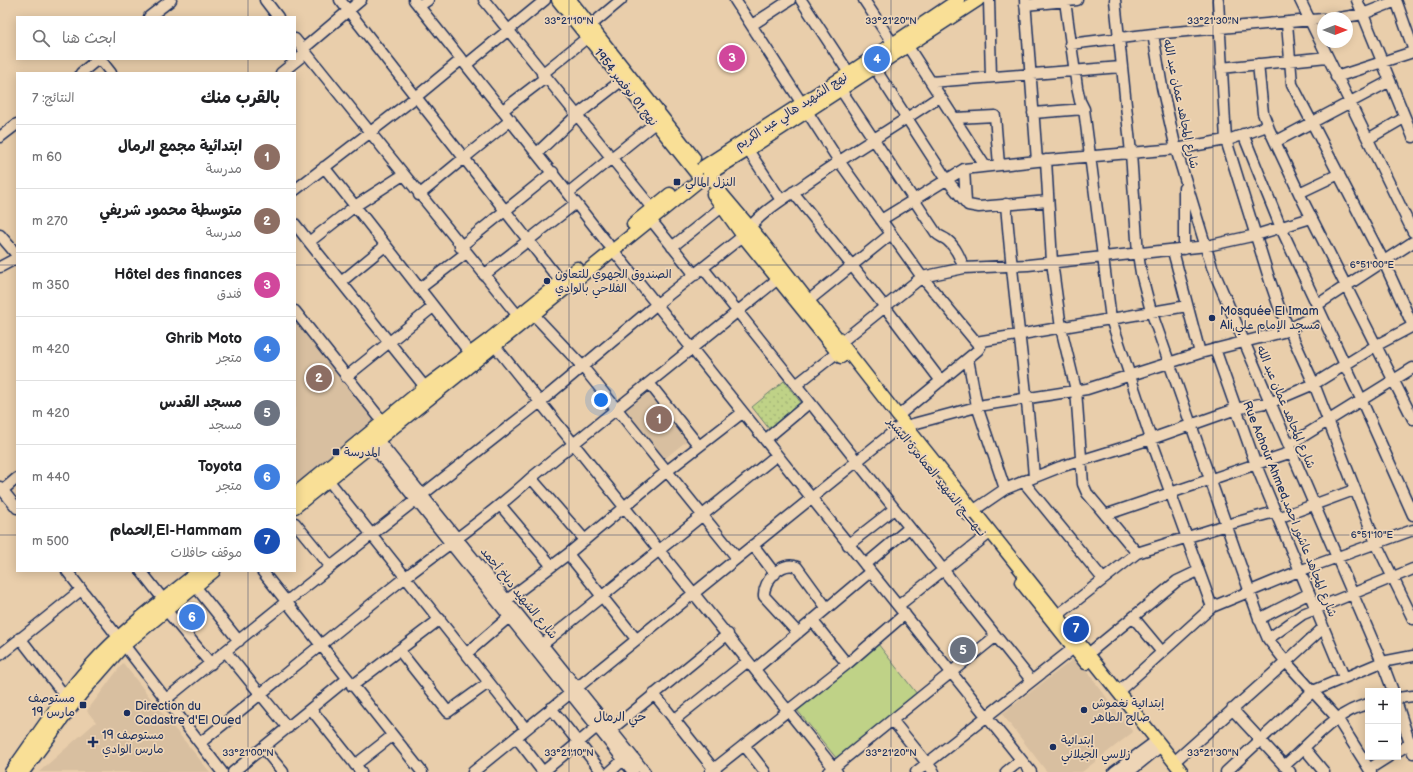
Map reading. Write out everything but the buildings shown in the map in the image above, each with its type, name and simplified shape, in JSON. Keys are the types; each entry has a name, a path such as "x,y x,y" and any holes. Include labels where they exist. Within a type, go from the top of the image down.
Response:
{"main road":[{"name":"نهج 01 نوفمبر 1954","path":"558,0 589,31"},
{"name":"نهج 01 نوفمبر 1954","path":"570,0 589,31 603,50 702,174"},
{"name":"نهج الشهيد هالي عبد الكريم","path":"702,174 805,107 849,73 958,0"},
{"path":"296,493 495,346 534,315 611,247 702,174 748,150 805,107 841,90 973,1"},
{"name":"نهج 01 نوفمبر 1954","path":"603,50 621,81 656,124 702,174"},
{"path":"702,174 722,194 746,231"},
{"name":"نــهـــــج الشهيد العمامرة البشير","path":"702,174 722,207 746,231 841,347 970,512 1156,745 1174,767 1182,772"},
{"path":"296,506 329,481 372,438 383,422 425,387 518,316 560,281 611,247"},
{"path":"782,276 808,301 841,347"},
{"name":"نــهـــــج الشهيد العمامرة البشير","path":"988,534 1058,615 1076,645 1088,654 1118,692 1156,745"},
{"path":"11,772 65,696 91,665 165,605 198,572"},
{"path":"165,605 195,586 213,572"},
{"path":"23,772 121,641"}],"street":[{"path":"150,16 171,0"},
{"path":"265,0 277,16"},
{"path":"340,0 560,281"},
{"path":"296,59 361,0"},
{"path":"484,0 544,76 612,158 672,247 699,272 737,312 1031,680"},
{"path":"296,189 370,134 416,97 508,30 545,0"},
{"path":"503,110 544,76 621,0"},
{"path":"480,770 551,708 856,461 901,423 941,381 980,349 979,345 922,277 881,220 839,160 735,0"},
{"path":"752,25 790,0"},
{"path":"801,0 849,73"},
{"path":"864,0 893,44"},
{"path":"989,0 991,77"},
{"path":"1076,0 1025,2 1033,113 1048,201 1052,262 1061,328 1076,390 1083,484 1087,493 1138,553"},
{"path":"1115,0 1131,153 1138,254 1151,311 1249,591 1268,639 1286,662 1337,718 1370,770 1384,760"},
{"path":"1218,0 1226,140 1277,300 1288,328 1314,384 1354,490 1376,543 1413,619"},
{"path":"1300,0 1336,77 1413,232"},
{"path":"1357,0 1390,82 1408,119 1413,137"},
{"path":"1065,1 1070,44 1080,101 1084,109 1111,319 1185,537 1212,607"},
{"path":"1353,16 1363,14 1396,1 1413,48"},
{"path":"420,2 510,120 553,172 568,193 867,569 952,671 1031,772"},
{"path":"1070,44 1119,37 1317,19"},
{"path":"970,512 1005,489 1023,481 1151,439 1236,409 1270,402 1314,384 1377,345 1413,326 1383,260 1313,122 1292,84 1287,23"},
{"name":"شارع المجاهد عمان عبد الله","path":"1153,34 1162,87 1176,149 1184,178 1207,246 1212,267 1291,448 1313,504 1392,688"},
{"path":"296,40 463,250 518,316"},
{"path":"907,45 986,166"},
{"path":"1336,77 1413,52"},
{"path":"1221,68 1327,57"},
{"path":"82,72 98,60"},
{"path":"100,60 110,72"},
{"path":"282,72 295,60"},
{"path":"1258,64 1259,93 1267,126 1311,218 1377,345 1413,419"},
{"path":"874,67 947,180 966,202 973,207 1048,201"},
{"path":"931,82 1121,67"},
{"path":"537,153 577,115 621,81"},
{"path":"1275,142 1390,82"},
{"path":"841,90 913,200 936,233 945,239 958,254 964,268"},
{"path":"165,700 330,567 539,403 657,304 699,272 782,200 839,160 907,119 940,96"},
{"path":"1033,113 1084,109"},
{"path":"956,118 995,116 999,165"},
{"path":"1368,139 1408,119"},
{"path":"419,195 510,120"},
{"path":"568,193 656,124"},
{"path":"0,137 16,125"},
{"path":"881,220 964,170 1041,160 1176,149 1226,140 1267,126"},
{"path":"1243,134 1281,228 1361,399 1413,515"},
{"path":"748,150 782,200"},
{"path":"324,167 470,353"},
{"path":"964,170 966,202"},
{"path":"419,289 553,172"},
{"path":"1299,193 1339,174"},
{"path":"309,242 355,206 403,175"},
{"path":"1184,178 1184,249"},
{"path":"793,192 885,307 941,381"},
{"path":"484,275 576,203"},
{"path":"1006,204 1018,336 1028,397 1034,477"},
{"path":"672,247 722,207"},
{"path":"796,386 885,307 922,277 964,268 1011,266 1173,251 1207,246 1256,235 1311,218"},
{"path":"296,225 425,387"},
{"path":"808,301 891,234"},
{"path":"0,235 16,255"},
{"path":"901,423 977,406 1076,390 1130,376 1200,353 1282,332 1318,309 1346,286 1383,260 1413,242"},
{"path":"341,282 385,246"},
{"path":"1173,251 1200,353"},
{"path":"0,266 16,257"},
{"path":"200,744 320,645 406,577 501,506 531,478 573,443 617,410 782,276"},
{"path":"976,342 1187,306"},
{"path":"346,377 433,307"},
{"path":"296,312 383,422"},
{"path":"534,315 582,366 737,558"},
{"path":"495,346 539,403 728,634 833,770 996,636"},
{"name":"Rue Achour Ahmed,شارع المجاهد عاشور احمد","path":"1215,349 1256,465 1308,594 1344,677"},
{"path":"968,359 977,406 1005,489"},
{"path":"1105,515 1256,465 1291,448 1327,420 1413,368"},
{"path":"649,383 699,446"},
{"path":"765,440 809,403"},
{"path":"507,600 551,565 568,554 624,506 742,412"},
{"name":"شارع الشهيد دباخ أحمد","path":"372,438 454,540 509,617 574,690 607,733 633,772"},
{"path":"543,644 777,455"},
{"path":"531,478 585,540"},
{"path":"16,479 1,488 16,507"},
{"path":"329,481 373,534 488,683 526,729"},
{"path":"1023,481 1103,579"},
{"path":"1058,615 1138,553 1226,524 1276,515 1354,490"},
{"path":"501,506 551,565"},
{"path":"848,544 894,509"},
{"path":"296,523 330,567"},
{"path":"674,720 798,633 909,528"},
{"path":"1118,692 1212,607 1299,571 1413,530"},
{"path":"654,694 713,771 847,664 943,571 988,534"},
{"name":"شارع الشهيد دباخ أحمد","path":"454,540 507,600 543,644 597,727 607,733 645,772"},
{"path":"753,545 775,574"},
{"path":"568,554 636,639"},
{"path":"798,633 764,596 765,585 775,574 785,566 792,565 797,568 826,607"},
{"path":"1268,639 1294,620 1315,608 1413,569"},
{"path":"1088,654 1177,581 1198,571"},
{"path":"67,572 222,772"},
{"path":"142,572 165,605 211,664"},
{"path":"263,572 422,772"},
{"path":"195,586 239,641"},
{"path":"0,654 81,590"},
{"path":"1259,619 1308,594"},
{"path":"466,654 509,617"},
{"path":"1133,617 1162,652"},
{"path":"233,772 311,709 399,650 440,619"},
{"path":"812,620 847,664"},
{"path":"1174,767 1232,709 1323,628"},
{"path":"607,733 728,634"},
{"path":"20,638 65,696"},
{"path":"916,772 1076,645"},
{"path":"399,650 448,712 488,683"},
{"path":"226,652 288,728"},
{"path":"1226,772 1313,691 1382,662 1413,656"},
{"path":"1401,698 1413,696"},
{"path":"1232,709 1287,769 1304,748 1337,718 1348,710 1365,705"},
{"path":"551,708 602,772"},
{"path":"311,709 358,768 392,736"},
{"path":"1401,715 1412,746 1401,750"},
{"path":"892,720 934,772"},
{"path":"516,737 543,772 597,727"},
{"path":"744,745 765,772"},
{"path":"1132,771 1156,745"},
{"path":"1114,772 1156,745"},
{"path":"263,748 283,772"},
{"path":"1304,748 1324,772"},
{"path":"610,772 624,760"},
{"path":"1006,772 1021,760"}],"shaded area":[{"path":"296,321 377,421 296,484"},
{"path":"649,390 689,439 663,460 623,411"},
{"path":"1076,657 1133,732 1082,772 1047,772 1002,714"},
{"path":"123,663 210,772 39,772 96,722 87,711"}],"green space":[{"path":"784,381 802,404 770,430 752,407"},
{"path":"878,644 917,694 837,759 797,710"}],"place":[{"name":"Hôtel des finances","path":"732,58"},
{"name":"Ghrib Moto","path":"877,59"},
{"name":"النزل المالي","path":"677,182"},
{"name":"الصندوق الجهوي للتعاون الفلاحي بالوادي","path":"547,281"},
{"name":"Mosquée El Imam Ali,مسجد الإمام علي","path":"1212,318"},
{"name":"متوسطة محمود شريفي","path":"319,378"},
{"name":"ابتدائية مجمع الرمال","path":"659,419"},
{"name":"المدرسة","path":"336,452"},
{"name":"Toyota","path":"192,617"},
{"name":"El-Hammam,الحمام","path":"1076,629"},
{"name":"مسجد القدس","path":"963,650"},
{"name":"مستوصف 19 مارس","path":"83,705"},
{"name":"إبتدائية نغموش صالح الطاهر","path":"1084,710"},
{"name":"Direction du Cadastre d'El Oued","path":"127,713"},
{"name":"مستوصف 19 مارس الوادي","path":"93,742"},
{"name":"إبتدائية زلاسي الجيلاني","path":"1053,747"}],"district":[{"name":"حي الرمال","path":"620,716"}]}
